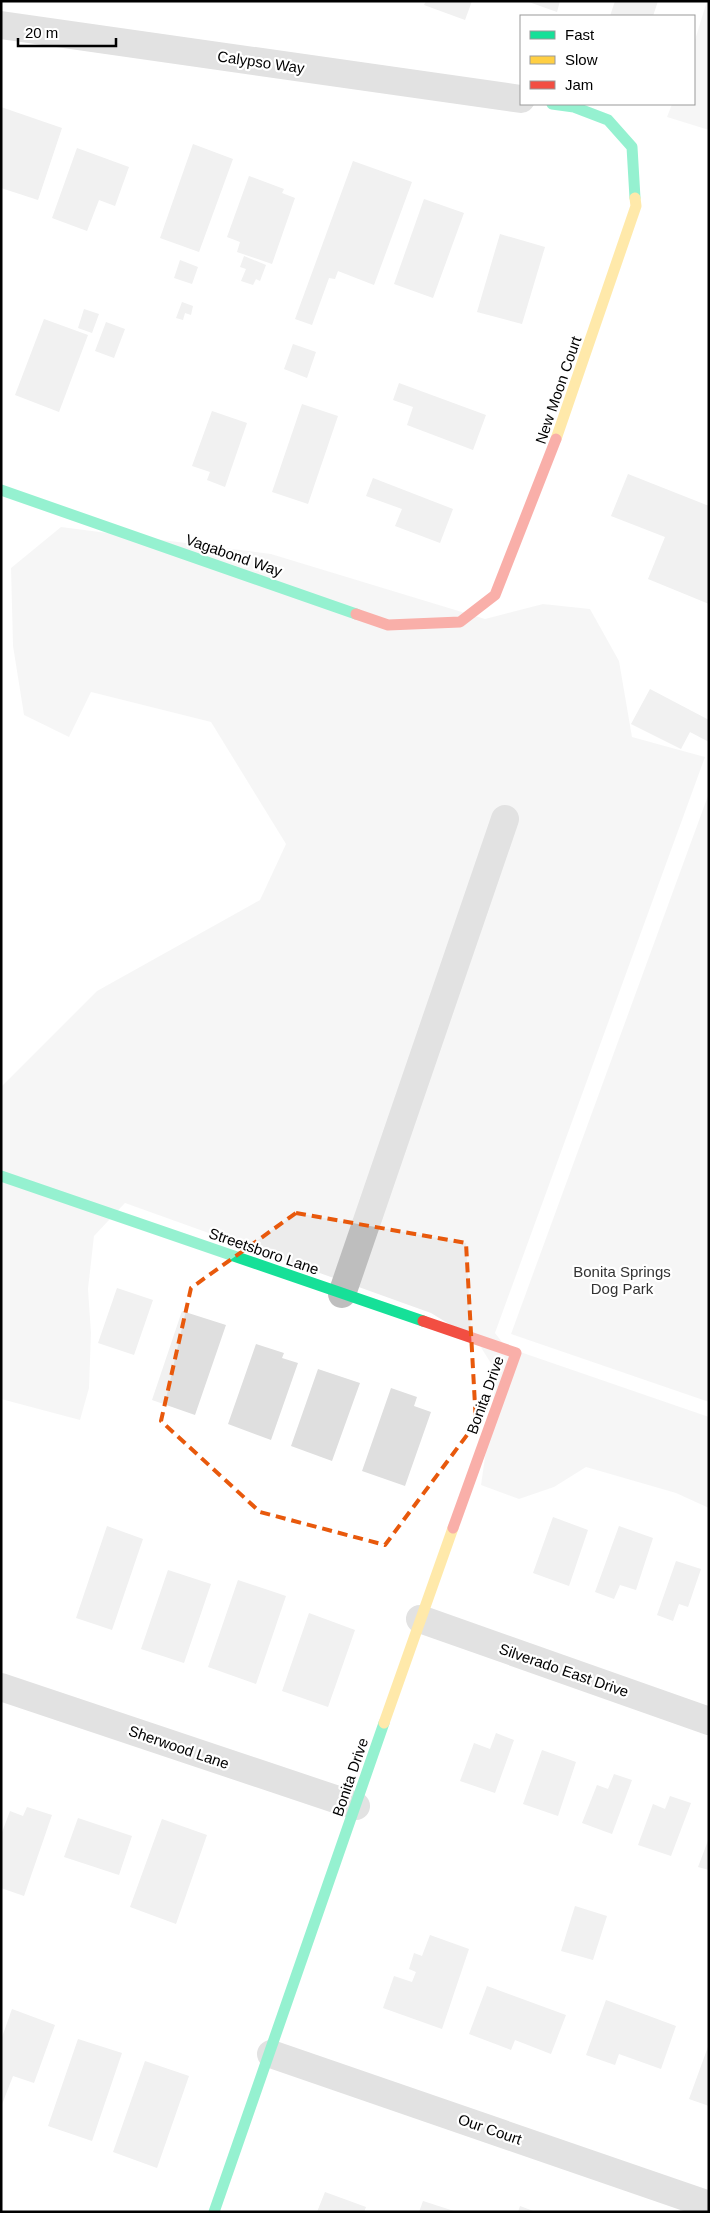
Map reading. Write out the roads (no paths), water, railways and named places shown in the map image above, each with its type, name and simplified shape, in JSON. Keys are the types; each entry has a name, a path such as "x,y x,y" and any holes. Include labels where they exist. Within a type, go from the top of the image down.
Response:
{"street":[{"name":"Calypso Way","path":"1,25 520,99"},
{"name":"New Moon Court","path":"460,622 496,595 549,460 636,206 632,147 608,120 574,107 559,105"},
{"name":"Vagabond Way","path":"1,490 388,625 460,622"},
{"path":"342,1294 505,819"},
{"name":"Streetsboro Lane","path":"1,1176 516,1353"},
{"name":"Bonita Drive","path":"214,2212 271,2054 420,1619 516,1353"},
{"name":"Silverado East Drive","path":"420,1619 709,1721"},
{"name":"Sherwood Lane","path":"1,1687 356,1806"},
{"name":"Our Court","path":"271,2054 709,2205"}],"park label":[{"name":"Bonita Springs Dog Park","path":"622,1280"}]}
